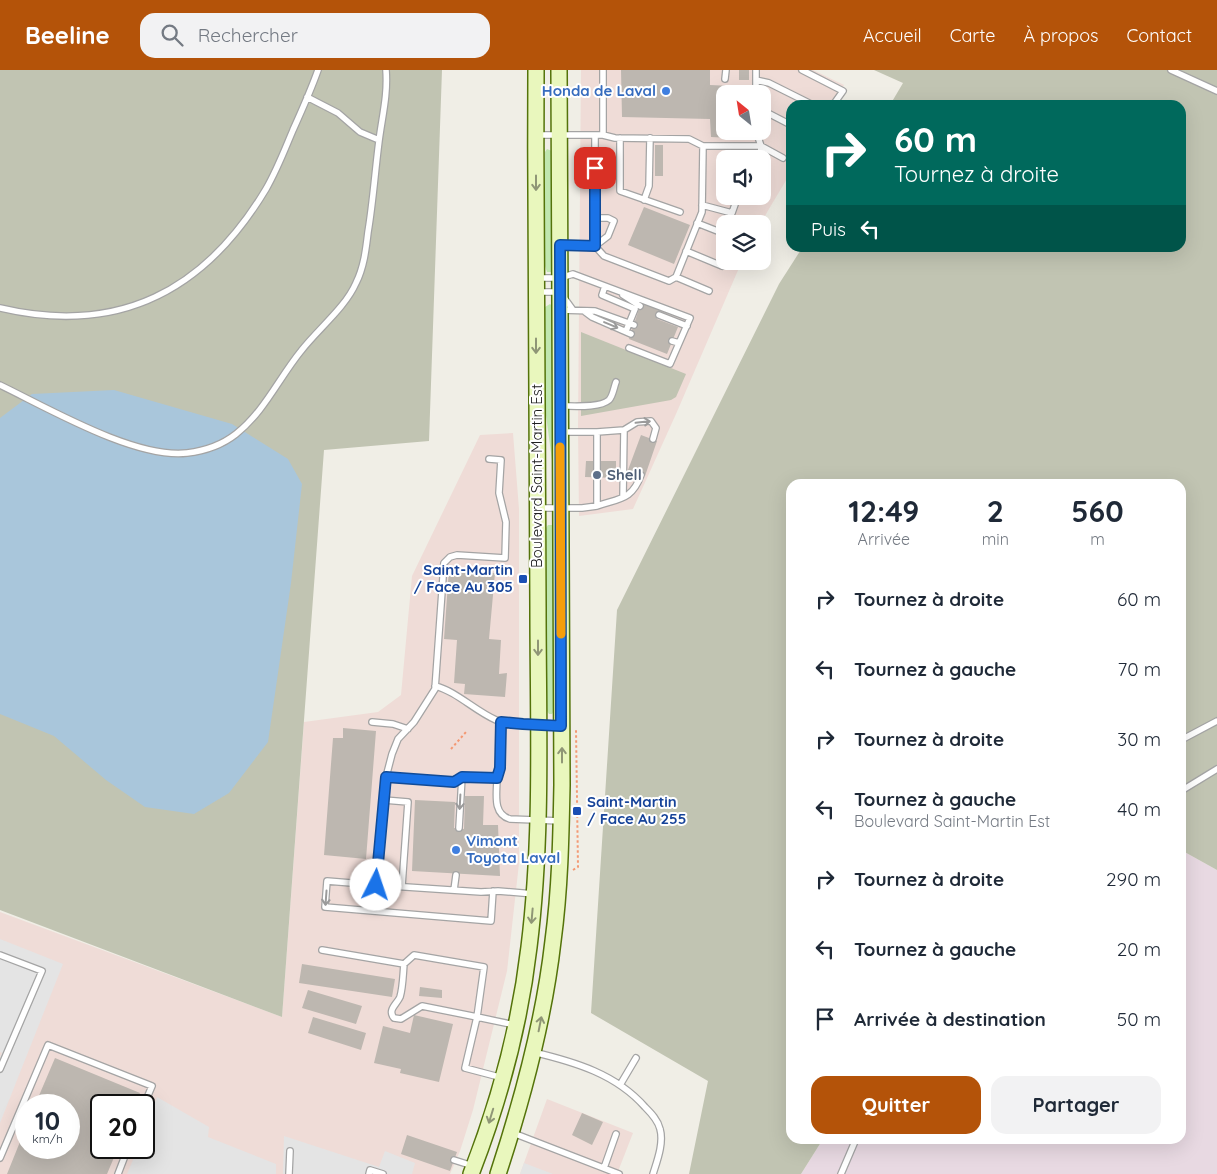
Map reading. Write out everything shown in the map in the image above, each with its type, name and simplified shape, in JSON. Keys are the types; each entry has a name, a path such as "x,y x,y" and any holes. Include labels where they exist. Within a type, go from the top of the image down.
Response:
{"main road":[{"name":"Boulevard Saint-Martin Est","path":"472,1170 502,1078 515,1025 529,949 534,894 538,820 536,70"},
{"name":"Boulevard Saint-Martin Est","path":"498,1174 533,1052 543,1006 553,941 560,866 560,406 567,310 560,285 560,70"}],"lane":[{"path":"0,308 57,316 99,314 135,306 182,283 212,258 225,244 267,187 318,70"},
{"path":"0,385 96,431 124,443 146,449 185,453 203,450 220,444 235,435 248,423 301,351 346,300 356,285 366,246 379,140 386,104 386,70"},
{"path":"603,70 603,135"},
{"path":"726,70 726,80"},
{"path":"756,70 756,85"},
{"path":"802,70 843,91 837,100"},
{"path":"1171,70 1217,91"},
{"path":"756,80 768,83 803,100"},
{"path":"307,97 338,113 360,132 379,140"},
{"path":"771,115 786,122"},
{"path":"536,135 603,135 620,138 689,139 703,146 760,146 783,158"},
{"path":"595,135 595,246 604,256 612,260 668,281 676,277 702,212 703,146"},
{"path":"620,138 620,192 680,212"},
{"path":"644,200 649,186 650,138"},
{"path":"758,140 760,150"},
{"path":"702,205 732,213 735,205"},
{"path":"560,245 595,246 608,236 614,221 608,218 595,218"},
{"path":"697,223 716,230"},
{"path":"686,251 716,264"},
{"path":"536,285 560,285 573,274 690,318 670,364 629,348"},
{"path":"676,277 709,292"},
{"path":"536,285 560,285"},
{"path":"584,311 592,317 628,332 635,309 602,295 606,286"},
{"path":"615,290 640,306"},
{"path":"567,310 595,311 632,324"},
{"path":"659,315 687,326"},
{"path":"672,341 680,343"},
{"path":"669,350 675,353"},
{"path":"560,406 590,406 604,403 611,397 616,382"},
{"path":"560,432 624,430 637,422 651,421 656,428 653,439"},
{"path":"623,497 624,430"},
{"path":"597,432 597,506"},
{"path":"376,885 386,777 395,744 408,729 432,694 435,686 444,563 450,557 457,555 505,558 506,522 499,493 501,460 489,459"},
{"path":"538,508 597,506 630,494 641,475"},
{"path":"435,686 444,689 479,711 501,722 561,726"},
{"path":"1186,737 1217,721"},
{"path":"372,722 394,724 408,729"},
{"path":"501,722 500,768 497,778 497,802 500,813 510,819 561,821"},
{"path":"1186,788 1217,769"},
{"path":"386,777 454,782 462,777 497,778"},
{"path":"459,828 462,777"},
{"path":"384,800 408,802 402,886"},
{"path":"454,890 456,875"},
{"path":"493,891 491,921 325,907 327,881 454,890 493,891 534,894"},
{"path":"322,950 404,964"},
{"path":"0,955 42,971 0,1069"},
{"path":"502,1078 465,1068 477,1017 484,966 414,955 404,964 401,994 391,1011 394,1018 401,1019 422,1006 477,1017 515,1025"},
{"path":"0,1158 48,1045 152,1086 149,1094"},
{"path":"533,1052 588,1068 620,1085 638,1099 658,1124 661,1132 653,1174"},
{"path":"620,1085 636,1058"},
{"path":"511,1132 620,1174"},
{"path":"604,1168 616,1134"},
{"path":"841,1174 854,1144"},
{"path":"289,1174 290,1151"},
{"path":"120,1173 124,1159"},
{"path":"454,1160 472,1170"},
{"path":"369,1174 370,1170 383,1174"}],"path":[{"path":"451,749 466,732"}],"shaded area":[{"path":"0,70 442,70 429,441 324,450 282,1017 0,910"},
{"path":"581,70 813,70 844,85 835,100 786,100 786,180 765,215 716,215 716,270 738,270 633,509 579,516"},
{"path":"874,70 1217,70 1217,870 1186,853 1186,479 786,479 786,1144 820,1144 801,1174 689,1174 708,1081 591,1013 617,610 779,284 799,252 1186,252 1186,100 893,100 903,83"},
{"path":"581,332 686,374 676,397 671,400 581,416"},
{"path":"513,433 519,509 519,863 507,971 473,1110 460,1151 450,1174 0,1174 0,912 282,1017 304,722 378,712 401,695 412,576 480,435"},
{"path":"1186,853 1217,870 1217,1174 801,1174 820,1144 1186,1144"},
{"path":"0,939 63,964 0,1123 0,1057 2,1053 0,1052"},
{"path":"157,1097 209,1127 208,1137 276,1164 276,1174 127,1174 133,1159 155,1159 155,1102"},
{"path":"547,1099 633,1133 617,1174 520,1174"},
{"path":"284,1136 379,1167 385,1151 415,1163 412,1174 283,1174"},
{"path":"524,1163 553,1174 520,1174"}],"green space":[{"path":"547,149 552,151 553,270 551,272 547,272 545,266 545,152"},
{"path":"550,304 553,307 554,460 552,460 545,408 545,307"},
{"path":"548,525 552,525 554,529 554,711 552,714 549,714 547,711 546,528"}],"water":[{"path":"114,390 232,424 288,459 302,484 291,583 268,742 229,793 194,814 145,807 106,780 54,736 0,714 0,418 32,394"}],"building":[{"name":"Honda de Laval","path":"621,70 710,70 710,85 716,85 716,137 711,137 710,119 622,117"},
{"path":"739,70 749,70 749,80 739,80"},
{"path":"655,145 663,145 663,176 655,176"},
{"path":"644,207 690,225 674,264 628,245"},
{"path":"641,303 660,310 657,319 678,327 667,354 629,339"},
{"path":"641,435 657,441 645,476 628,470"},
{"path":"586,461 616,461 616,478 585,477"},
{"path":"449,569 495,573 489,639 501,640 499,674 507,673 505,697 464,694 465,684 454,683 457,640 444,639"},
{"path":"343,728 376,731 366,859 324,855 333,738 343,738"},
{"name":"Vimont Toyota Laval","path":"465,796 484,796 483,825 498,825 500,876 412,871 415,800 455,802 454,828 464,829"},
{"path":"302,964 395,979 392,997 299,983"},
{"path":"420,987 442,990 442,998 419,996"},
{"path":"308,990 362,1006 356,1024 302,1008"},
{"path":"414,1015 453,1024 439,1082 400,1073 401,1069 374,1063 383,1026 410,1033"},
{"path":"313,1017 366,1033 361,1050 308,1033"},
{"path":"55,1058 140,1093 90,1094 90,1159 113,1159 107,1174 7,1174 15,1154 15,1159 80,1159 80,1094 40,1094"},
{"path":"582,1113 603,1122 592,1145 572,1135"},
{"path":"407,1135 457,1152 450,1171 401,1154"}],"slow traffic":[{"path":"560,447 561,634"}],"place":[{"name":"Honda de Laval","path":"666,91"},
{"name":"Shell","path":"597,475"},
{"name":"Saint-Martin / Face Au 305","path":"523,579"},
{"name":"Saint-Martin / Face Au 255","path":"577,811"},
{"name":"Vimont Toyota Laval","path":"456,850"}],"route":[{"path":"376,885 386,777 454,782 462,777 497,778 500,768 501,722 561,726 560,245 595,246 595,168"}]}
